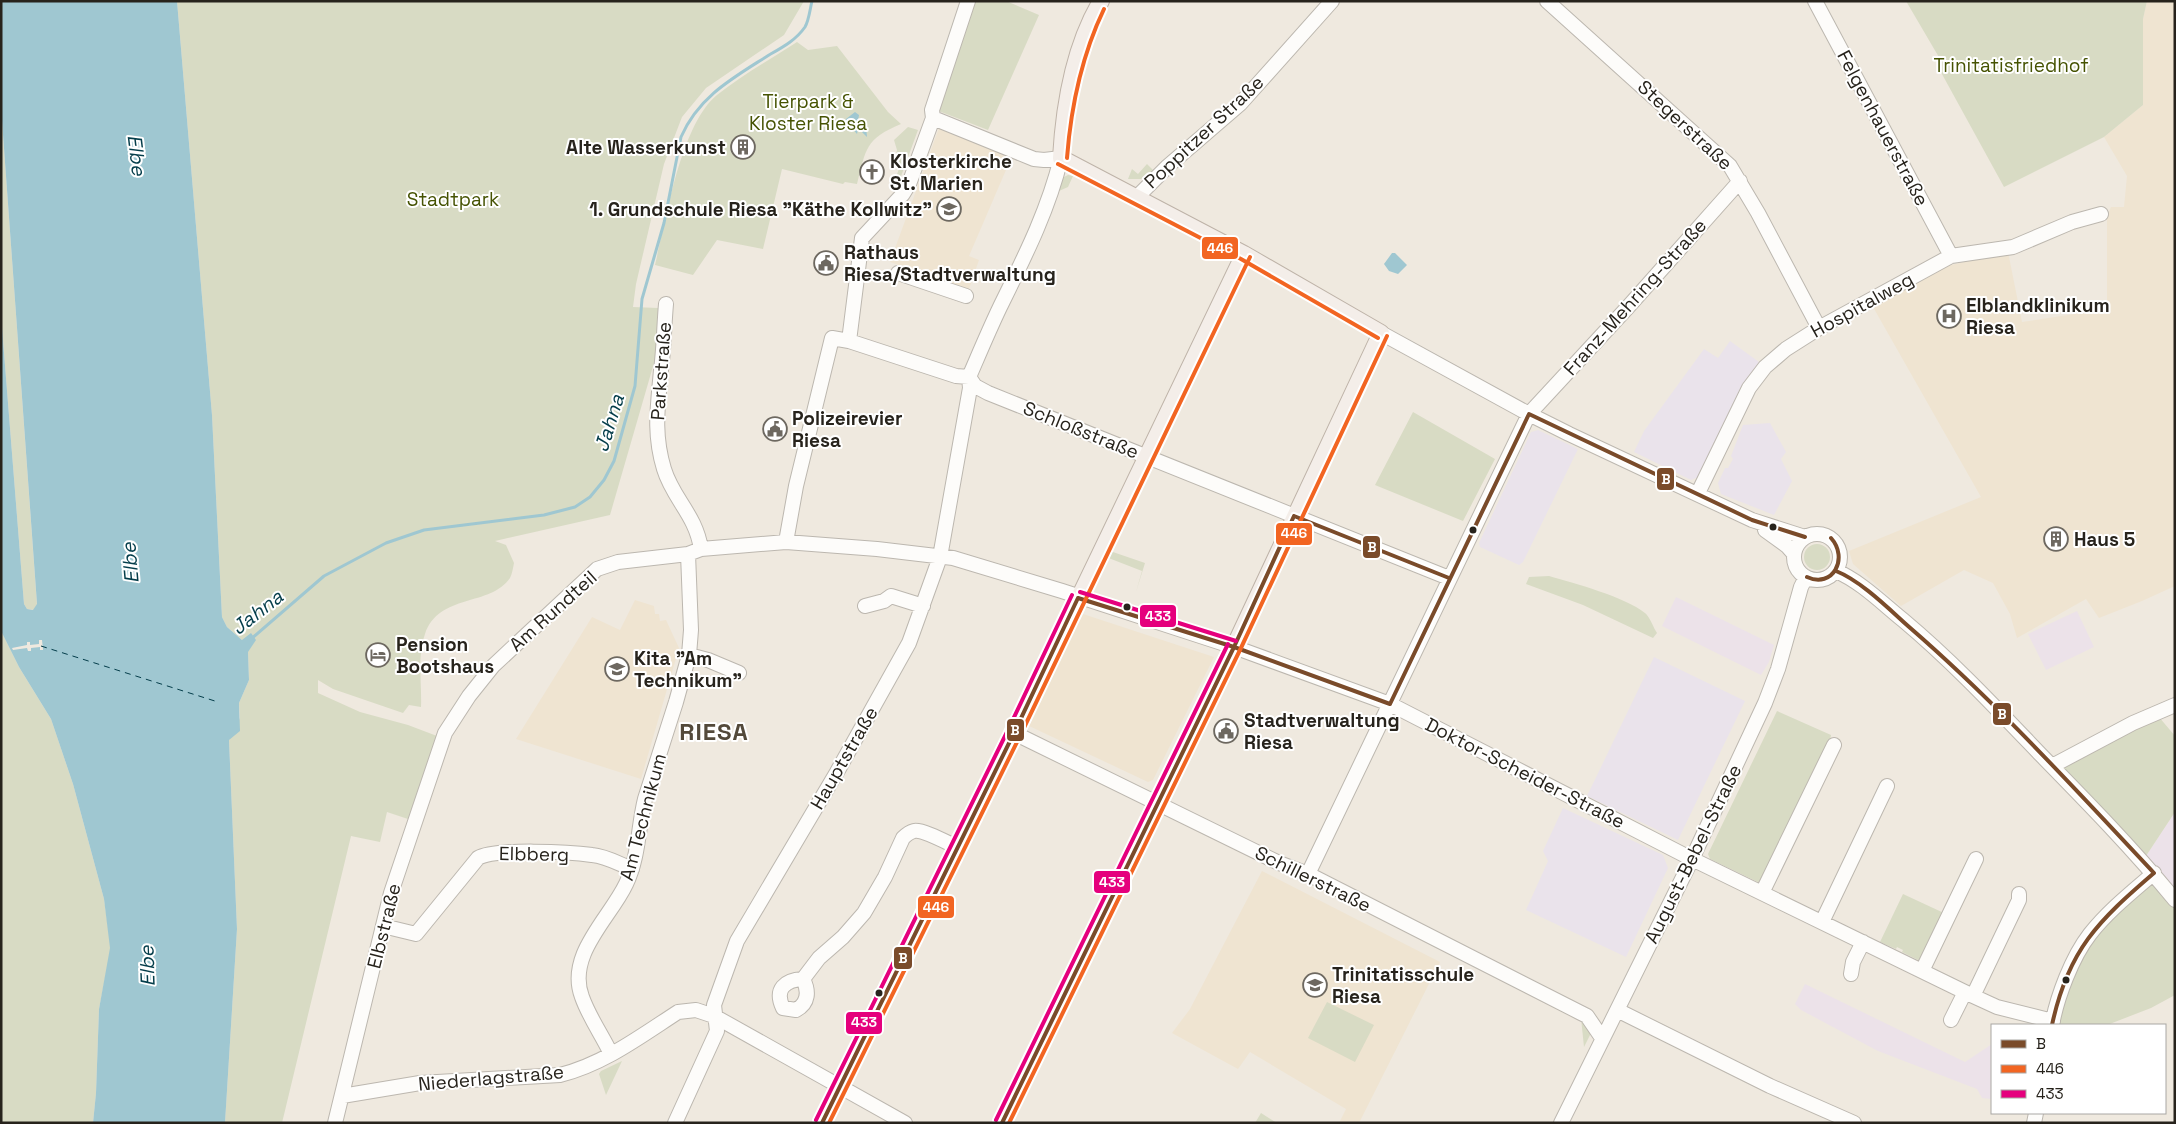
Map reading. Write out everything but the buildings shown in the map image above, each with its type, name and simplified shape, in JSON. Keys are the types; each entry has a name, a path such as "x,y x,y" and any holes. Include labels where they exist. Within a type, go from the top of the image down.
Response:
{"main road":[{"path":"1002,1123 1234,647 1381,334 1244,254 1061,158 1066,108 1074,69 1088,26 1098,3"},
{"path":"822,1123 1014,733 1078,598 1107,543 1244,254"}],"street":[{"path":"849,341 862,238 910,184 933,118 932,110 968,1"},
{"name":"Poppitzer Straße","path":"1137,197 1168,166 1240,104 1332,1"},
{"name":"Stegerstraße","path":"1547,1 1720,155 1740,181 1819,328"},
{"name":"Felgenhauerstraße","path":"1814,1 1950,256"},
{"path":"786,542 796,486 832,338 849,341 956,376 969,377 1046,211 1061,158 1034,159 933,118"},
{"name":"Franz-Mehring-Straße","path":"1308,874 1529,414 1628,307 1740,181"},
{"name":"Hospitalweg","path":"1698,493 1749,388 1766,367 1786,349 1819,328 1950,256 2013,247 2072,222 2101,214"},
{"path":"898,273 966,296"},
{"name":"Parkstraße","path":"666,304 657,403 659,445 668,478 697,529 694,551"},
{"path":"1381,334 1529,414 1752,520 1805,537"},
{"name":"Schloßstraße","path":"969,377 975,386 988,393 1449,578"},
{"name":"Hauptstraße","path":"675,1123 716,1031 714,1005 737,941 893,674 909,643 940,557 970,388 969,377"},
{"path":"1752,520 1787,546 1794,554 1797,567 1806,577 1822,579 1836,571 1840,557 1836,543 1825,535 1818,534 1805,537 1800,541 1794,554"},
{"path":"739,673 708,660 689,655 694,551 786,542 877,549 940,557"},
{"name":"Am Rundteil","path":"445,733 469,696 493,666 597,569 618,562 694,551"},
{"name":"Doktor-Scheider-Straße","path":"940,557 1010,575 1234,647 1390,704 1692,859 1969,994 1998,1007 2052,1023"},
{"path":"1836,571 1846,575 1918,632 1971,682 2154,873 2175,900"},
{"name":"August-Bebel-Straße","path":"1561,1123 1692,859 1765,703 1778,670 1801,587 1806,577"},
{"path":"865,606 884,601 891,596 922,606"},
{"name":"Am Technikum","path":"612,1054 582,998 579,969 588,946 619,897 632,869 645,799 689,655"},
{"path":"2052,766 2133,723 2175,705"},
{"name":"Elbstraße","path":"335,1123 394,881 445,733"},
{"name":"Schillerstraße","path":"1014,733 1279,863 1308,874 1579,1012 1586,1016 1602,1038"},
{"path":"1762,893 1834,744"},
{"path":"1822,922 1887,786"},
{"path":"803,979 819,958 838,942 864,913 885,877 903,838 908,833 915,830 922,832 957,847"},
{"name":"Elbberg","path":"383,926 416,934 474,864 485,854 532,852 593,855 632,869"},
{"path":"1922,971 1976,859"},
{"path":"2052,1023 2064,980 2089,935 2122,901 2154,873"},
{"path":"1951,1020 1969,994 2019,900 2019,894"},
{"path":"1851,974 1853,962 1863,942"},
{"name":"Niederlagstraße","path":"342,1096 420,1083 571,1073 612,1054 678,1012 696,1010 714,1016 905,1123"},
{"path":"1617,1010 1760,1082 1827,1113 1854,1123"}],"shaded area":[{"name":"Elblandklinikum Riesa","path":"2147,1 2175,1 2175,586 2099,618 2086,599 2017,638 2010,614 1993,583 1964,570 1901,606 1853,564 1849,551 1981,497 1873,307 1938,268 2008,252 2022,322 2107,309 2107,216 2111,207 2124,207 2127,176 2104,137 2143,105 2143,19"},
{"name":"1. Grundschule Riesa \"Käthe Kollwitz\"","path":"939,128 1012,156 969,256 979,260 969,289 890,262"},
{"path":"1730,341 1759,362 1739,393 1701,476 1691,480 1634,452 1644,431 1704,349 1718,358"},
{"path":"1770,423 1786,452 1781,459 1792,481 1774,515 1721,494 1718,483 1725,468 1728,468 1733,459 1731,456 1743,425"},
{"path":"1538,430 1578,449 1523,562 1519,565 1480,547 1479,543 1531,432"},
{"path":"1676,597 1774,645 1769,662 1761,675 1662,626"},
{"name":"Kita \"Am Technikum\"","path":"635,600 654,606 655,614 659,614 660,621 666,620 679,648 641,779 516,739 592,617 620,630"},
{"path":"2077,611 2094,647 2046,670 2028,634"},
{"path":"1083,614 1214,657 1153,780 1148,782 1027,725 1078,616"},
{"path":"1654,657 1745,701 1678,840 1587,796"},
{"path":"1563,808 1663,855 1668,868 1626,957 1526,910 1548,861 1543,851"},
{"path":"2175,812 2175,889 2144,859"},
{"name":"Trinitatisschule Riesa","path":"1262,871 1440,962 1359,1123 1339,1123 1346,1109 1250,1052 1238,1069 1172,1033 1190,1009"},
{"path":"1805,984 1965,1062 1991,1045 1991,1099 1982,1098 1977,1089 1878,1051 1801,1010 1795,1004"}],"green space":[{"name":"Stadtpark","path":"177,1 804,1 784,35 706,88 682,117 664,164 636,284 633,307 658,308 656,356 610,515 495,541 506,545 514,563 510,578 501,587 490,593 441,612 432,621 425,634 421,652 421,707 409,705 403,713 333,689 318,680 318,693 360,712 408,725 437,736 408,819 387,812 380,842 351,836 282,1123 225,1123 237,929 229,740 240,718 239,703 249,680 248,652 242,640 227,627 222,617 212,415"},
{"path":"976,1 1006,1 1039,15 988,130 936,110"},
{"name":"Trinitatisfriedhof","path":"1906,1 2147,1 2143,19 2143,105 2104,137 2004,187 1937,65 1940,59"},
{"name":"Tierpark & Kloster Riesa","path":"797,42 808,50 837,46 888,112 901,124 889,129 874,140 865,154 857,184 845,182 843,184 782,169 763,249 717,240 693,275 655,265 684,149 704,109 717,95 746,74"},
{"path":"1,107 37,605 34,610 27,609 24,604 1,315"},
{"path":"908,127 918,130 900,179 896,177 900,166 894,163 897,150 894,140"},
{"path":"1147,164 1154,171 1143,179 1128,179 1132,169 1138,174"},
{"path":"1068,175 1073,176 1068,187 1059,191 1062,178"},
{"path":"1413,412 1495,459 1463,521 1375,485"},
{"path":"1817,544 1826,548 1830,557 1826,566 1817,570 1808,566 1804,557 1808,548"},
{"path":"1110,551 1145,563 1136,592 1142,571 1106,557"},
{"path":"1549,576 1625,601 1647,615 1657,633 1653,638 1583,605 1526,584 1529,577"},
{"path":"1,631 19,667 51,719 73,784 104,899 111,948 99,1009 93,1123 1,1123"},
{"path":"1777,711 1831,735 1829,748 1762,884 1710,859 1708,854"},
{"path":"2159,717 2175,736 2175,812 2144,859 2061,768"},
{"path":"2151,884 2156,884 2175,909 2175,995 2151,1008 2110,1024 2057,1024 2068,982 2085,951 2104,925"},
{"path":"1903,894 1946,914 1922,962 1902,952 1903,950 1897,947 1896,949 1880,942"},
{"path":"1327,1002 1374,1025 1355,1062 1308,1038"},
{"path":"1581,1018 1592,1031 1584,1047"},
{"path":"622,1061 606,1095 599,1074 601,1071"},
{"path":"1261,1113 1277,1123 1255,1123"}],"water":[{"name":"Elbe","path":"1,1 177,1 212,415 222,617 227,627 242,640 251,633 256,640 248,652 249,680 239,703 240,731 229,740 237,929 225,1123 93,1123 99,1009 110,948 104,899 73,784 51,719 19,667 1,631 1,315 24,604 27,609 33,610 37,604 1,107"},
{"path":"855,112 859,115 858,121 866,126 867,137 860,130 859,124 857,134 852,128 844,126 846,119"},
{"path":"1392,253 1395,253 1407,265 1398,274 1389,271 1384,264"}],"pier":[{"path":"39,640 42,640 43,650 40,650 40,647 31,648 31,651 28,651 27,648 13,650 12,648 27,645 27,642 30,642 30,645 39,644"}],"waterway":[{"name":"Jahna","path":"251,639 324,576 386,543 424,530 544,515 575,507 590,497 604,480 614,461 635,386 642,299 664,223 681,137 697,110 718,89 798,36 805,27 812,1"}],"ferry route":[{"path":"41,646 218,702"}],"transit line":[{"name":"446","path":"1067,158 1078,82 1089,45 1104,9"},
{"name":"446","path":"1058,164 1241,259 1378,338"},
{"name":"446","path":"829,1123 1020,736 1250,257"},
{"name":"446","path":"1009,1123 1240,650 1387,336"},
{"name":"B","path":"1529,414 1752,520 1805,537"},
{"name":"B","path":"1390,704 1529,414"},
{"name":"B","path":"1294,516 1449,578"},
{"name":"B","path":"1002,1123 1234,647 1294,516"},
{"name":"B","path":"1807,577 1816,580 1824,579 1836,570 1839,554 1831,538"},
{"name":"B","path":"1836,571 1855,581 1874,596 1941,655 2004,715 2154,873"},
{"name":"433","path":"1080,592 1236,641"},
{"name":"433","path":"816,1120 1008,730 1072,595"},
{"name":"B","path":"1078,598 1234,647 1390,704"},
{"name":"B","path":"822,1123 1014,733 1078,598"},
{"name":"433","path":"996,1120 1228,644"},
{"name":"B","path":"2052,1024 2067,976 2088,939 2101,922 2154,873"}],"place":[{"name":"Alte Wasserkunst","path":"743,147"},
{"name":"Klosterkirche St. Marien","path":"872,172"},
{"name":"1. Grundschule Riesa \"Käthe Kollwitz\"","path":"949,209"},
{"name":"Rathaus Riesa/Stadtverwaltung","path":"826,263"},
{"name":"Elblandklinikum Riesa","path":"1949,316"},
{"name":"Polizeirevier Riesa","path":"775,429"},
{"name":"Haus 5","path":"2056,539"},
{"name":"Pension Bootshaus","path":"378,655"},
{"name":"Kita \"Am Technikum\"","path":"617,669"},
{"name":"Stadtverwaltung Riesa","path":"1226,731"},
{"name":"Trinitatisschule Riesa","path":"1315,985"}],"district":[{"name":"RIESA","path":"714,731"}]}
